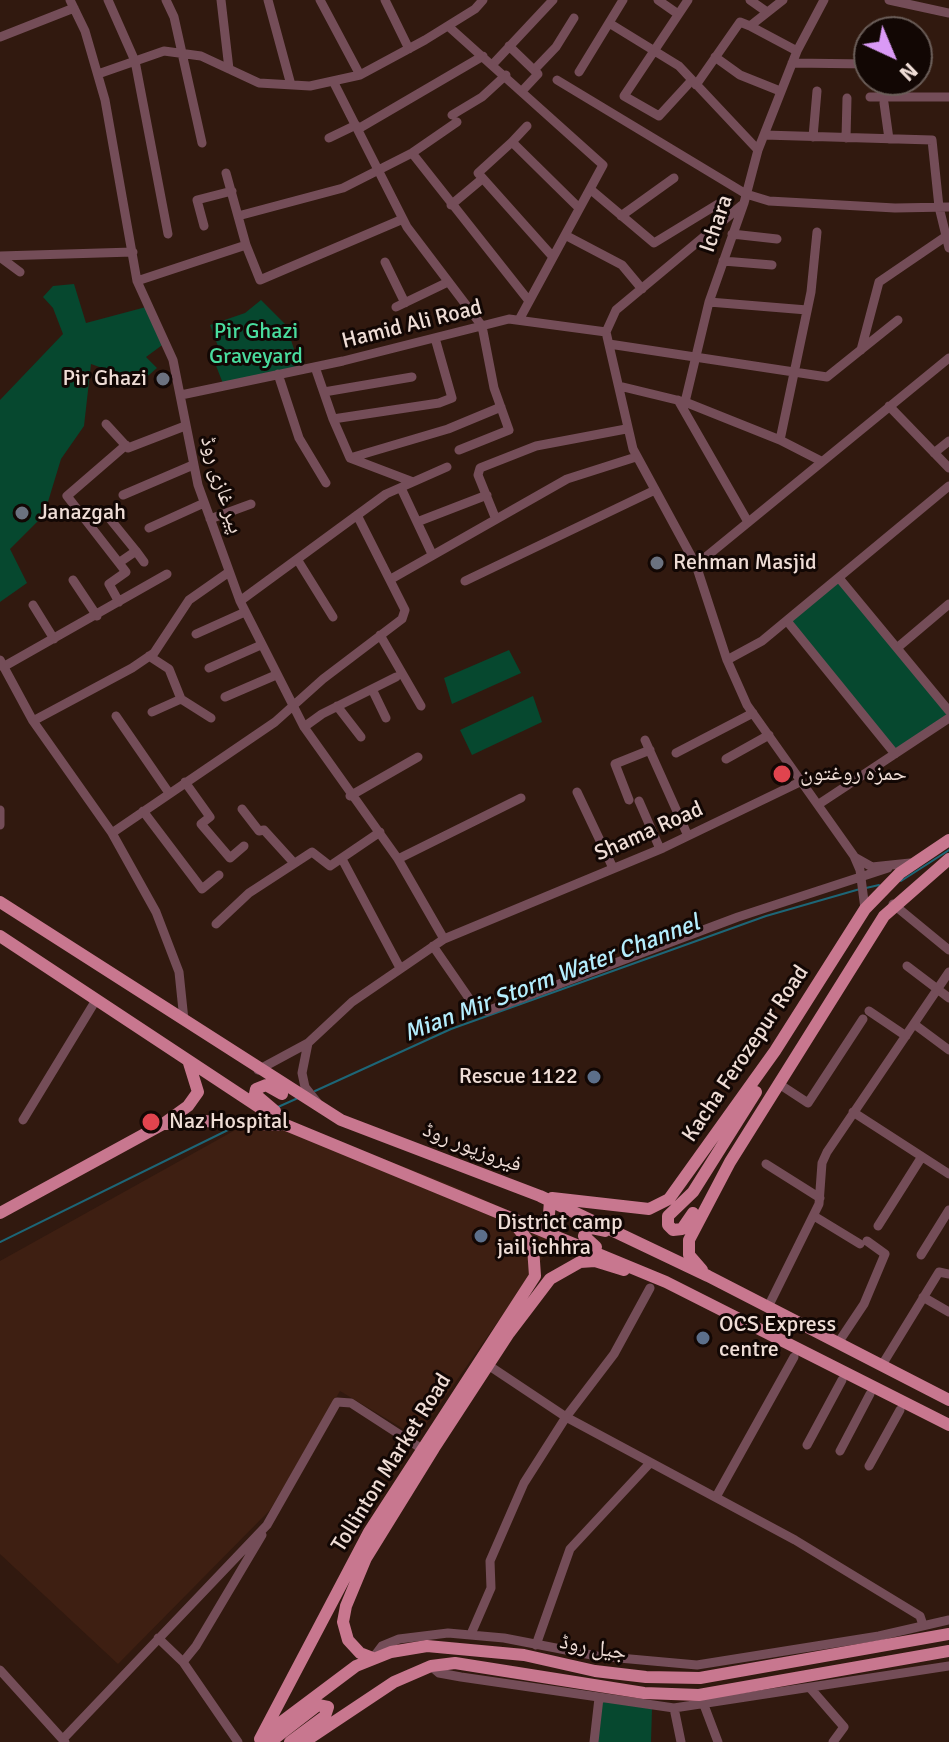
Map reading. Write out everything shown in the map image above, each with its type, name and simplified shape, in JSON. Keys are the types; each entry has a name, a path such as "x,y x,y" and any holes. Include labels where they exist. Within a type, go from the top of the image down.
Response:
{"main road":[{"name":"Kacha Ferozepur Road","path":"545,1198 638,1209 661,1206 676,1192 775,1051 865,909 886,885 949,840"},
{"path":"708,1276 689,1255 689,1240 730,1162 893,904 949,859"},
{"name":"فیروزپور روڈ","path":"0,902 258,1070 300,1091 324,1111 341,1120 545,1198 708,1276 949,1400"},
{"path":"0,936 188,1060 277,1123 612,1257 949,1425"},
{"path":"730,1162 709,1186 684,1227 678,1231 670,1228 668,1216 693,1192 759,1087 775,1051"},
{"path":"0,1213 163,1124 196,1097 197,1085 188,1060"},
{"path":"303,1133 258,1098 256,1089 266,1085 307,1109 341,1120"},
{"path":"163,1124 277,1123"},
{"path":"539,1228 549,1214 545,1198"},
{"name":"Tollinton Market Road","path":"373,1658 353,1646 345,1632 343,1622 353,1584 404,1495 488,1365 537,1270 530,1241 508,1215"},
{"path":"612,1257 588,1241 586,1231 598,1229 639,1243"},
{"name":"Tollinton Market Road","path":"258,1740 369,1532 505,1330 550,1279 569,1265 595,1261 666,1282"},
{"name":"جیل روڈ","path":"258,1740 331,1681 373,1658 410,1649 448,1645 524,1655 595,1671 646,1677 700,1678 949,1634"},
{"name":"جیل روڈ","path":"304,1742 394,1682 431,1666 455,1663 644,1693 699,1695 949,1651"},
{"path":"258,1740 274,1739 318,1705 325,1705 328,1710 325,1716 290,1742"}],"street":[{"path":"108,0 135,61 168,234"},
{"path":"166,0 174,17 202,143"},
{"path":"221,0 229,69"},
{"path":"320,0 360,75"},
{"path":"385,0 409,49"},
{"path":"98,74 164,51 201,56 259,83 310,86 360,75 448,26 483,0"},
{"path":"493,64 553,0"},
{"path":"579,72 623,0"},
{"path":"658,0 678,14"},
{"path":"688,0 624,96 659,116 694,83 740,22 797,51"},
{"path":"750,0 767,12"},
{"path":"750,26 783,0"},
{"name":"Ichara","path":"681,401 698,358 709,302 758,150 797,51 824,0"},
{"path":"889,0 949,13"},
{"path":"271,1 291,85"},
{"path":"0,37 72,4"},
{"name":"پیر غازی روڈ","path":"72,4 98,74 122,181 137,281 173,360 193,465 240,601 304,727 350,796 398,859 444,939"},
{"path":"534,70 556,47 574,18"},
{"path":"609,23 679,66 758,150"},
{"path":"448,26 602,162 602,168 519,320"},
{"path":"509,46 538,74 523,90"},
{"path":"329,138 357,127 483,56"},
{"path":"715,57 740,75 780,91"},
{"path":"792,63 853,64"},
{"path":"238,216 343,188 412,153 506,75"},
{"path":"557,80 745,198 895,208 944,207"},
{"path":"333,81 403,219 482,326 509,430 459,450"},
{"path":"813,137 817,91"},
{"path":"870,97 949,97"},
{"path":"846,138 847,98"},
{"path":"884,103 889,139"},
{"path":"527,126 478,173 553,257"},
{"path":"764,135 932,140 949,248"},
{"path":"512,142 579,208"},
{"path":"412,153 529,301"},
{"path":"226,173 246,245 260,280 403,219"},
{"path":"621,216 674,178"},
{"path":"451,205 482,179"},
{"path":"590,189 654,243 718,204"},
{"path":"204,226 197,200 232,191"},
{"path":"745,198 616,310 606,332 626,429 636,457 696,565 727,660 753,713 854,856 861,876 865,909"},
{"path":"780,440 807,310 817,232"},
{"path":"732,234 777,239"},
{"path":"565,235 622,265 642,289"},
{"path":"861,350 879,282 945,237"},
{"path":"137,281 246,245"},
{"path":"0,257 133,252"},
{"path":"0,257 20,272"},
{"path":"723,261 772,265"},
{"path":"385,262 400,305 448,282"},
{"path":"709,302 807,310"},
{"name":"Hamid Ali Road","path":"181,395 519,320 606,332"},
{"path":"609,344 827,377 898,320"},
{"path":"333,419 452,399 435,338"},
{"path":"696,565 949,358"},
{"path":"315,367 350,458 413,482"},
{"path":"278,374 299,438 326,483"},
{"path":"324,392 412,377"},
{"path":"619,386 681,401 780,440 821,461"},
{"path":"681,401 748,522"},
{"path":"889,406 949,468"},
{"path":"350,458 448,429 501,407"},
{"path":"106,424 128,448 185,426"},
{"path":"495,517 478,475 480,468 536,446 626,429"},
{"path":"934,453 949,441"},
{"path":"119,602 108,585 126,573 67,496 126,445"},
{"path":"391,579 505,511 567,479 636,457"},
{"path":"123,495 193,465"},
{"path":"240,601 357,515 401,488 447,467"},
{"path":"727,660 762,641 949,486"},
{"path":"401,488 432,554"},
{"path":"465,581 655,490"},
{"path":"417,522 487,495"},
{"path":"149,528 204,503"},
{"path":"210,519 251,504"},
{"path":"112,833 293,707 402,619 405,610 357,515"},
{"path":"110,519 144,562"},
{"path":"103,540 119,529"},
{"path":"120,562 136,551"},
{"path":"297,559 333,617"},
{"path":"33,721 149,656 189,600 229,572"},
{"path":"167,574 97,616 2,663 33,721 112,833 165,935 179,972 184,1020"},
{"path":"839,578 949,711"},
{"path":"73,580 97,616"},
{"path":"897,648 949,604"},
{"path":"33,605 54,639"},
{"path":"196,634 245,612"},
{"path":"787,621 895,754"},
{"path":"380,635 421,706"},
{"path":"209,668 261,645"},
{"path":"149,656 169,669 181,699 211,718"},
{"path":"225,697 276,675"},
{"path":"304,727 337,706 396,677"},
{"path":"372,689 386,718"},
{"path":"152,712 181,699"},
{"path":"337,706 361,737"},
{"path":"676,753 753,713"},
{"path":"116,716 169,793"},
{"path":"819,804 949,718"},
{"path":"726,759 769,735"},
{"path":"660,849 615,764 648,745 688,836"},
{"path":"350,796 418,757"},
{"name":"Shama Road","path":"258,1070 308,1043 352,1002 444,939 660,849 802,781"},
{"path":"185,782 210,817 200,824 230,858 244,846"},
{"path":"577,792 613,868"},
{"path":"398,859 521,798"},
{"path":"242,809 259,831 264,830 294,863"},
{"path":"0,810 0,825"},
{"path":"143,811 202,889 219,875"},
{"path":"216,924 249,893 313,852 329,866 380,832"},
{"path":"854,856 872,867 888,868"},
{"path":"342,859 400,968"},
{"path":"433,946 475,1007 487,1011 738,917 861,876 919,861"},
{"path":"893,904 949,950"},
{"path":"907,966 949,998"},
{"path":"768,1307 814,1216 820,1198 822,1163 853,1112 949,972"},
{"path":"23,1120 96,1000"},
{"path":"779,1084 808,1103 866,1015 906,1036"},
{"path":"914,1024 949,1050"},
{"path":"300,1091 301,1066 308,1043"},
{"path":"853,1112 949,1174"},
{"path":"878,1226 921,1158"},
{"path":"766,1164 820,1198"},
{"path":"921,1255 949,1210"},
{"path":"814,1216 885,1254 864,1304 838,1343"},
{"path":"882,1365 939,1272 949,1274"},
{"path":"471,1634 491,1588 490,1561 513,1506 566,1417 614,1354 650,1288"},
{"path":"923,1297 949,1312"},
{"path":"716,1497 794,1357"},
{"path":"488,1365 566,1417 795,1540 920,1616 923,1625"},
{"path":"807,1445 842,1380"},
{"path":"840,1451 870,1394"},
{"path":"183,1662 196,1646 337,1402 351,1403 422,1449"},
{"path":"869,1466 900,1410"},
{"path":"536,1645 570,1549 650,1463"},
{"path":"0,1670 64,1741 267,1525"},
{"path":"373,1658 382,1646 399,1639 471,1634 697,1665 949,1620"},
{"path":"158,1638 183,1662 238,1742"},
{"path":"431,1666 439,1673 674,1708 949,1666"},
{"path":"811,1689 844,1727 833,1742"},
{"path":"594,1742 599,1698"},
{"path":"704,1705 718,1742"},
{"path":"674,1708 681,1742"}],"shaded area":[{"path":"273,1109 298,1126 451,1185 560,1233 417,1437 340,1391 270,1510 118,1664 0,1554 0,1261"}],"green space":[{"path":"74,284 86,323 146,307 165,343 146,357 157,368 141,382 91,364 84,426 61,459 44,515 10,549 27,583 0,602 0,400 63,334 53,308 43,297 53,286"},
{"name":"Pir Ghazi Graveyard","path":"261,300 286,325 301,370 224,386 211,353 219,349 210,325 245,313"},
{"path":"839,578 949,711 949,718 895,754 787,621"},
{"path":"509,650 521,673 452,704 444,678"},
{"path":"533,696 542,722 472,755 460,730"},
{"path":"599,1700 652,1709 651,1742 595,1742"}],"waterway":[{"name":"Mian Mir Storm Water Channel","path":"901,881 949,850"},
{"name":"Mian Mir Storm Water Channel","path":"866,888 879,885"},
{"name":"Mian Mir Storm Water Channel","path":"315,1091 451,1029 766,916 860,889"},
{"name":"Mian Mir Storm Water Channel","path":"278,1107 298,1098"},
{"name":"Mian Mir Storm Water Channel","path":"0,1242 232,1128"}],"place":[{"name":"Pir Ghazi","path":"163,379"},
{"name":"Janazgah","path":"22,513"},
{"name":"Rehman Masjid","path":"657,563"},
{"name":"حمزه روغتون","path":"782,774"},
{"name":"Rescue 1122","path":"594,1077"},
{"name":"Naz Hospital","path":"151,1122"},
{"name":"District camp jail ichhra","path":"481,1236"},
{"name":"OCS Express centre","path":"703,1338"}]}
